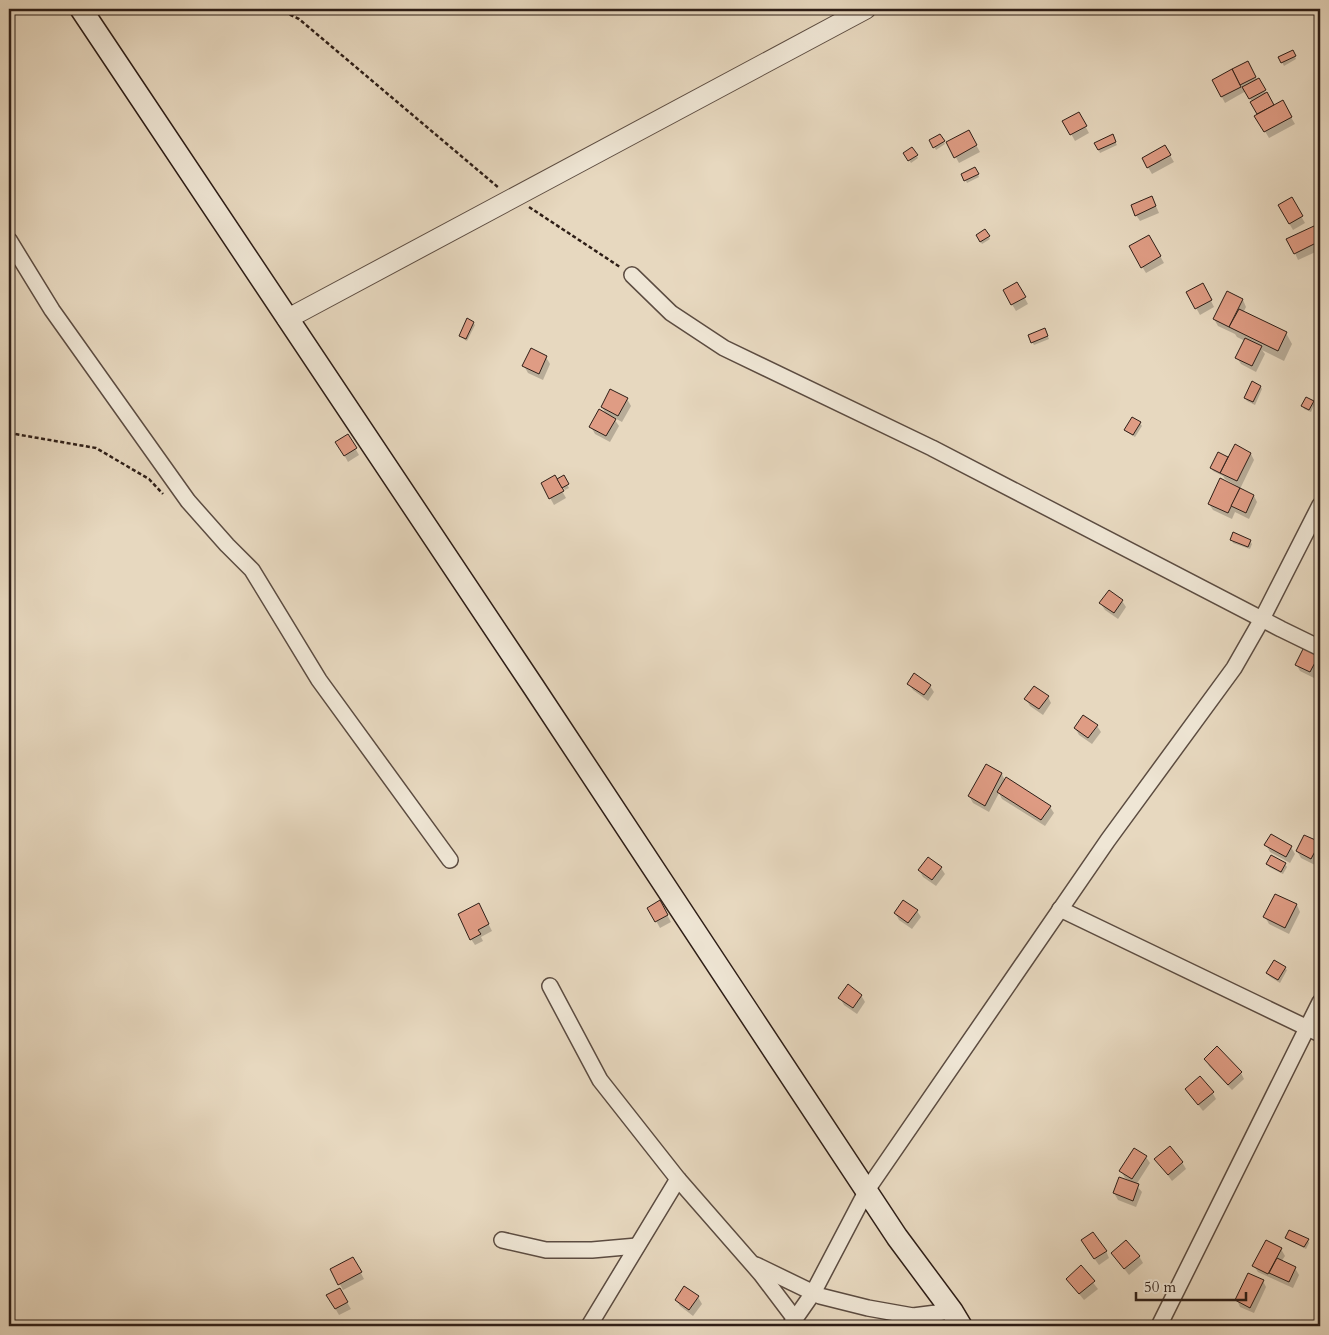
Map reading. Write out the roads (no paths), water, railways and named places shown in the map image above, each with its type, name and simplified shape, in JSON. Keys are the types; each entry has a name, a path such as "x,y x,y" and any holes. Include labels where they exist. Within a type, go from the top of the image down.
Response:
{"main road":[{"path":"81,9 533,686 897,1237 957,1318"}],"street":[{"path":"287,319 866,9"},
{"path":"9,240 52,310 188,501 252,570 319,680 450,860"},
{"path":"632,275 671,313 724,348 932,448 1320,648"},
{"path":"550,986 600,1080 678,1179 752,1263 792,1323 813,1293 867,1190 1108,840 1234,668 1262,619 1320,505"},
{"path":"1060,909 1314,1031"},
{"path":"1159,1326 1314,1031 1320,1002"},
{"path":"589,1326 678,1179"},
{"path":"502,1240 546,1250 592,1250 637,1246"},
{"path":"752,1263 820,1296 868,1308 913,1316 957,1318"}]}
